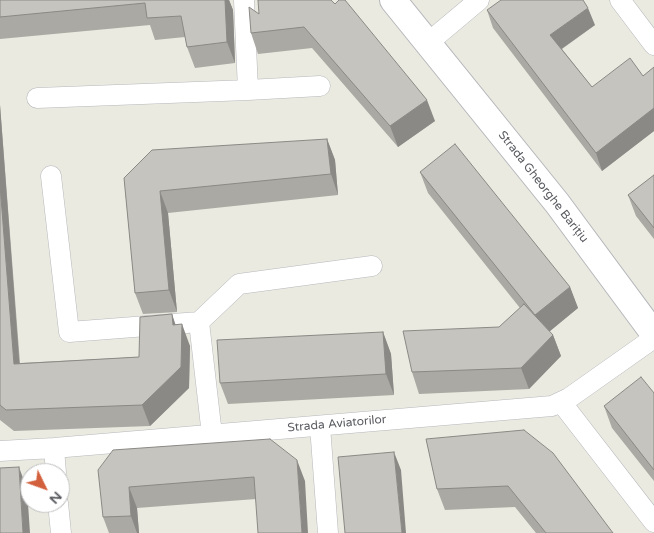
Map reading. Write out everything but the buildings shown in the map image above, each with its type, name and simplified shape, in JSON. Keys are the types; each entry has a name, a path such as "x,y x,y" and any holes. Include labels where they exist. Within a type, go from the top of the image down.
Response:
{"street":[{"path":"244,0 248,90"},
{"name":"Strada Gheorghe Barițiu","path":"394,0 557,203 654,336"},
{"path":"429,42 479,0"},
{"path":"620,0 654,46"},
{"path":"37,98 320,86"},
{"path":"51,176 69,332 199,322 239,284 372,266"},
{"path":"199,322 212,435"},
{"name":"Strada Aviatorilor","path":"0,451 552,406 561,402 654,336"},
{"path":"561,402 654,522"},
{"path":"320,426 328,533"},
{"path":"54,448 55,463"},
{"path":"59,513 61,533"}]}
